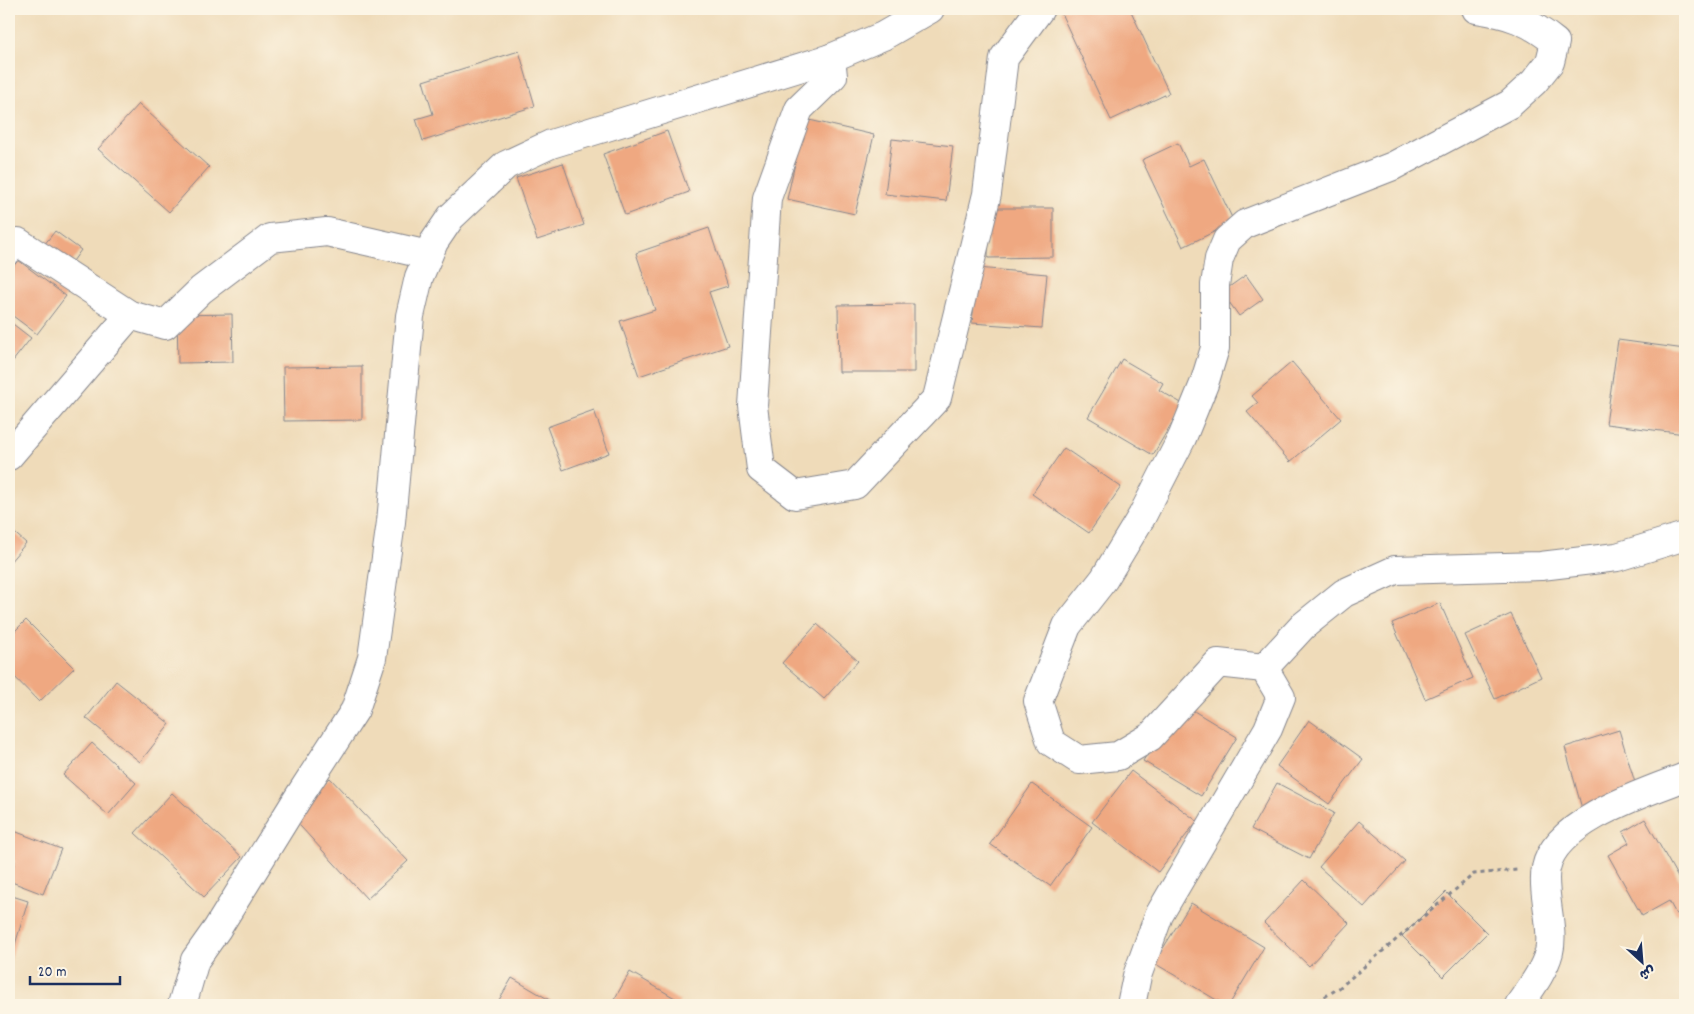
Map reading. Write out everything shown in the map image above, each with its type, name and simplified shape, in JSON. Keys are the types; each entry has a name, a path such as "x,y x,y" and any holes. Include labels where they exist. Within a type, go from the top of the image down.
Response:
{"street":[{"path":"182,1005 195,960 217,929 355,710 372,658 391,522 410,316 419,277 428,255 434,242 451,217 506,165 551,144 831,58 883,36 930,9"},
{"path":"831,58 834,76 799,109 767,198 753,406 761,469 795,495 855,485 937,398 987,194 1004,58 1040,9"},
{"path":"1264,668 1218,663 1150,737 1118,756 1079,760 1051,742 1038,701 1067,626 1104,579 1142,516 1182,438 1204,384 1215,348 1215,285 1219,259 1226,240 1245,224 1393,166 1510,104 1534,82 1550,62 1555,42 1544,33 1510,14 1476,9"},
{"path":"9,250 18,242 130,316 165,325 201,290 270,238 327,232 428,255"},
{"path":"9,456 130,316"},
{"path":"1264,668 1303,626 1344,593 1395,570 1541,566 1617,557 1685,536"},
{"path":"1132,1005 1137,976 1159,915 1268,729 1280,696 1264,668"},
{"path":"1519,1005 1538,975 1549,951 1545,868 1554,847 1594,814 1685,777"}],"path":[{"path":"1311,1005 1339,988 1474,874 1545,868"}],"building":[{"path":"1064,9 1130,9 1169,93 1111,120 1060,11"},
{"path":"519,51 535,106 423,141 416,119 433,114 423,81"},
{"path":"139,104 209,167 169,212 98,149"},
{"path":"805,119 874,135 855,214 787,199"},
{"path":"667,131 689,192 625,215 603,154"},
{"path":"892,139 953,146 946,201 885,194"},
{"path":"1178,143 1189,166 1204,159 1234,222 1183,247 1142,160"},
{"path":"563,163 584,225 537,240 516,178"},
{"path":"988,208 1053,208 1053,257 988,258"},
{"path":"709,228 728,286 709,292 728,346 639,376 620,321 655,310 636,253"},
{"path":"55,231 81,250 71,264 44,245"},
{"path":"18,260 66,296 37,334 9,313 9,272"},
{"path":"977,268 1047,274 1042,328 972,323"},
{"path":"1246,275 1263,299 1239,316 1222,292"},
{"path":"914,304 914,372 839,372 838,305"},
{"path":"232,314 233,362 178,363 177,315"},
{"path":"9,321 31,338 9,366"},
{"path":"1618,340 1685,349 1685,434 1606,424"},
{"path":"1122,359 1163,383 1159,390 1183,404 1153,455 1088,417"},
{"path":"1292,362 1341,419 1290,462 1247,412 1258,403 1252,396"},
{"path":"362,366 362,420 284,421 283,367"},
{"path":"594,410 609,453 563,470 547,427"},
{"path":"1064,448 1121,487 1089,533 1032,494"},
{"path":"9,528 26,543 9,563"},
{"path":"1440,603 1473,678 1425,699 1392,623"},
{"path":"1511,614 1541,677 1495,699 1465,635"},
{"path":"26,620 74,668 39,702 9,671 9,637"},
{"path":"817,624 858,661 824,699 782,663"},
{"path":"116,681 170,724 140,762 86,718"},
{"path":"1179,702 1237,737 1201,796 1143,761"},
{"path":"1309,720 1363,759 1329,804 1277,766"},
{"path":"1619,730 1640,799 1584,816 1565,747"},
{"path":"92,743 136,783 108,815 63,775"},
{"path":"1131,771 1197,821 1158,872 1092,822"},
{"path":"330,778 408,861 367,899 290,815"},
{"path":"1277,783 1334,813 1309,859 1251,829"},
{"path":"1032,784 1092,827 1050,886 990,844"},
{"path":"172,793 242,857 204,897 135,833"},
{"path":"1645,819 1685,890 1685,909 1676,914 1669,901 1642,916 1608,855 1629,843 1623,832"},
{"path":"1359,821 1405,861 1364,907 1319,867"},
{"path":"9,829 61,849 43,894 9,881 15,861 9,859"},
{"path":"1304,880 1349,923 1309,966 1264,923"},
{"path":"1446,892 1487,933 1443,977 1402,936"},
{"path":"9,895 28,901 9,965"},
{"path":"1191,903 1264,947 1229,1005 1225,1005 1154,963"},
{"path":"630,972 680,1001 677,1005 611,1005"},
{"path":"512,978 558,1005 496,1005"}]}
